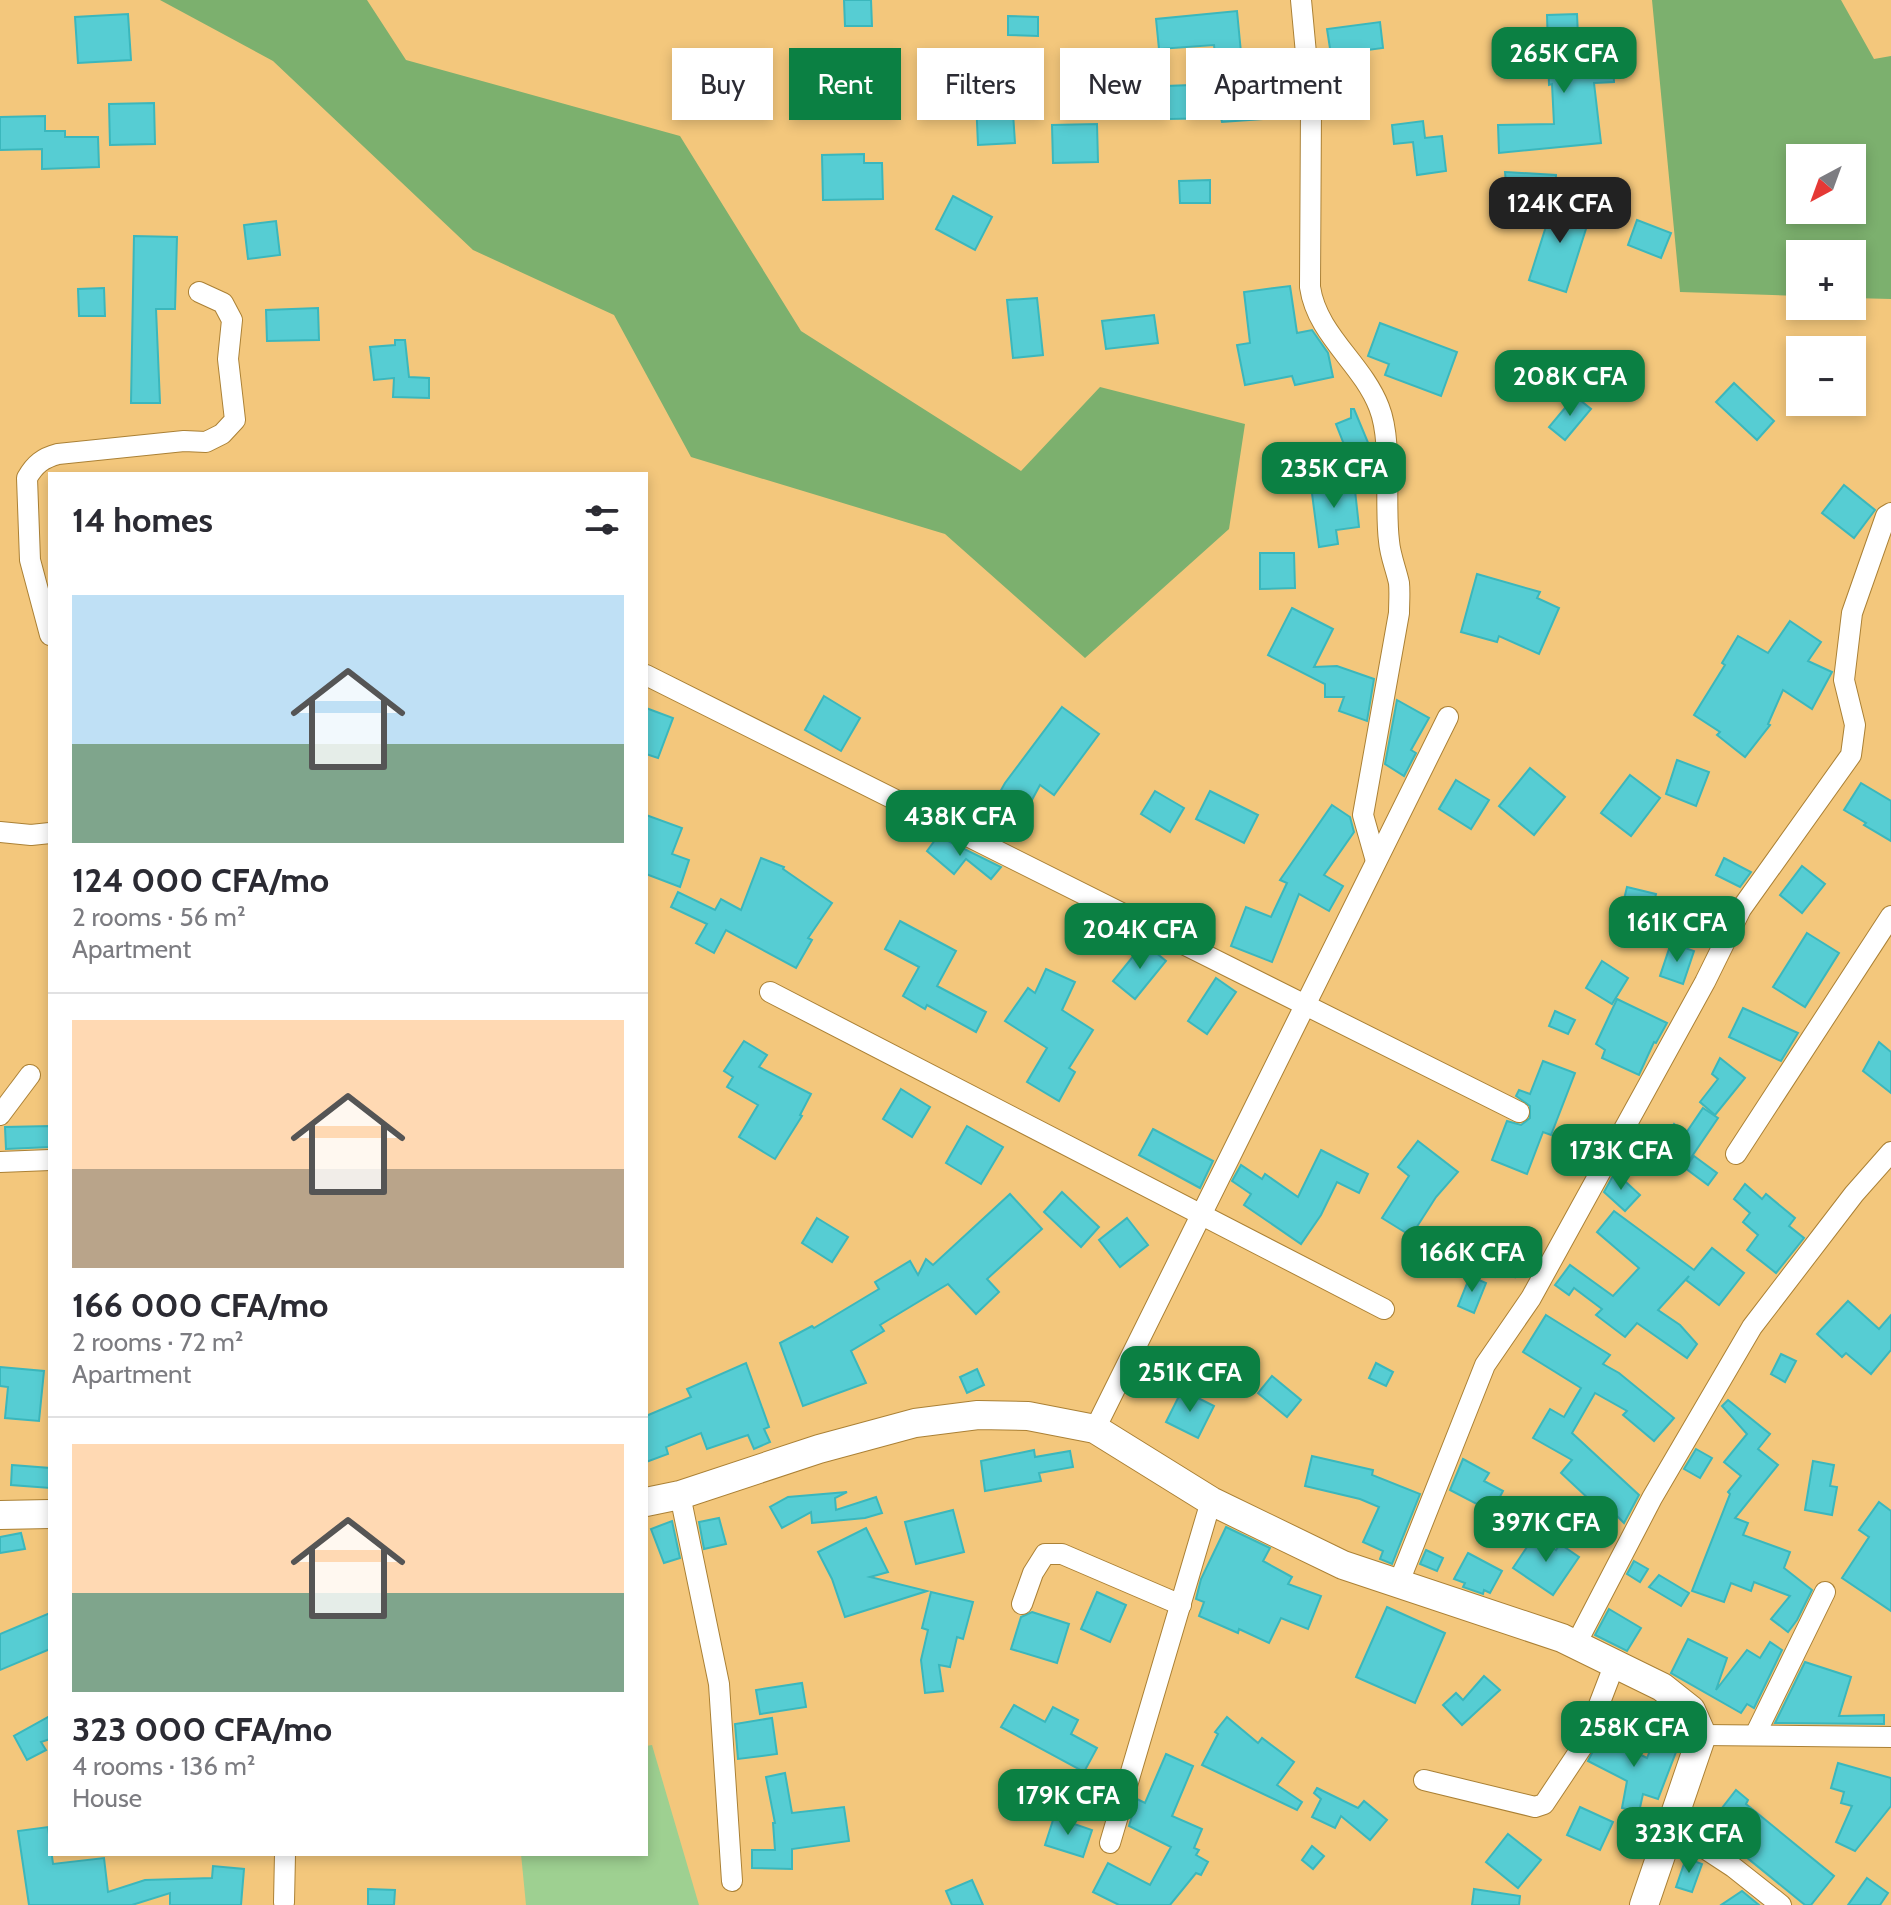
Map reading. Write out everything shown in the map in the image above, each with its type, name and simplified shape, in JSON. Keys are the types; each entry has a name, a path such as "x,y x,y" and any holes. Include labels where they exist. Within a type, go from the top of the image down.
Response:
{"street":[{"path":"1301,0 1311,107 1312,301 1323,324 1369,386 1381,410 1389,544 1399,584 1399,613 1363,815 1376,861"},
{"path":"48,628 30,560 27,478 33,466 44,458 58,454 184,441 206,442 222,434 235,420 228,359 232,320 223,303 199,292"},
{"path":"1399,1582 1485,1365 1531,1298 1705,982 1741,909 1851,755 1855,725 1844,680 1852,613 1886,516 1891,513"},
{"path":"648,676 1519,1112"},
{"path":"1095,1429 1448,717"},
{"path":"0,832 48,833"},
{"path":"1736,1154 1891,916"},
{"path":"770,992 1384,1309"},
{"path":"0,1115 30,1075"},
{"path":"1576,1644 1652,1498 1752,1327 1854,1194 1891,1152"},
{"path":"0,1162 48,1160"},
{"path":"648,1502 680,1495 819,1449 915,1423 978,1415 1028,1416 1095,1429 1211,1501 1343,1565 1576,1644 1662,1687 1691,1710 1702,1735 1644,1905"},
{"path":"680,1495 719,1684 732,1881"},
{"path":"1110,1843 1211,1501"},
{"path":"0,1515 48,1514"},
{"path":"1022,1604 1033,1573 1045,1554 1062,1554 1181,1605"},
{"path":"1755,1735 1825,1592"},
{"path":"1424,1780 1535,1807 1544,1804 1584,1744 1615,1663"},
{"path":"1702,1735 1891,1737"},
{"path":"1667,1839 1701,1846 1781,1905"},
{"path":"284,1902 285,1856"}],"green space":[{"path":"160,0 367,0 406,60 680,136 801,331 1021,471 1100,387 1245,424 1229,529 1085,658 945,534 691,457 614,315 473,250 273,61"},
{"path":"1652,0 1841,0 1874,59 1891,56 1891,299 1866,298 1866,240 1786,240 1786,296 1680,292"},
{"path":"652,1745 699,1905 526,1905 521,1856 648,1856 648,1746"}],"building":[{"path":"844,0 871,0 872,26 845,26"},
{"path":"1237,11 1241,48 1214,48 1214,45 1159,48 1156,19"},
{"path":"128,14 131,60 78,63 75,17"},
{"path":"1577,14 1579,58 1613,57 1614,82 1594,83 1601,143 1499,153 1498,125 1554,124 1552,84 1549,85 1547,15"},
{"path":"1008,16 1038,17 1038,36 1008,35"},
{"path":"1380,22 1383,48 1330,48 1327,29"},
{"path":"1186,85 1186,119 1170,119 1170,86"},
{"path":"154,103 155,144 110,145 109,104"},
{"path":"45,116 45,131 65,131 65,137 98,137 99,167 42,169 42,149 0,150 0,117"},
{"path":"977,120 1013,120 1015,143 978,145"},
{"path":"1423,121 1425,138 1442,136 1446,171 1417,175 1413,142 1394,144 1392,125"},
{"path":"1097,124 1098,162 1053,163 1052,125"},
{"path":"864,154 864,163 882,163 883,199 823,200 822,155"},
{"path":"1505,172 1556,175 1555,194 1507,196"},
{"path":"1210,180 1210,203 1180,203 1179,181"},
{"path":"953,196 992,217 975,250 936,229"},
{"path":"1555,198 1592,210 1566,292 1529,280"},
{"path":"1637,220 1671,233 1661,258 1628,245"},
{"path":"276,221 280,255 248,259 244,225"},
{"path":"134,236 177,237 175,309 156,309 160,403 131,403"},
{"path":"1290,286 1297,333 1312,330 1328,353 1333,377 1295,385 1292,376 1245,385 1237,345 1250,343 1244,292"},
{"path":"104,288 105,316 79,316 78,289"},
{"path":"1037,298 1043,355 1013,358 1007,300"},
{"path":"318,308 319,340 267,341 266,310"},
{"path":"1154,315 1158,343 1106,349 1102,321"},
{"path":"1380,323 1457,352 1441,396 1385,375 1389,364 1368,356"},
{"path":"395,340 405,340 409,377 429,378 429,398 393,397 394,378 374,380 370,347 395,345"},
{"path":"1734,383 1774,421 1757,440 1716,402"},
{"path":"1575,396 1591,409 1565,440 1549,427"},
{"path":"1351,409 1354,409 1369,445 1371,470 1356,471 1353,444 1345,447 1336,424 1351,418"},
{"path":"1354,481 1359,527 1336,530 1338,544 1319,547 1311,486"},
{"path":"1844,485 1875,510 1854,538 1822,513"},
{"path":"1260,553 1294,553 1295,588 1260,589"},
{"path":"1477,574 1540,592 1537,598 1559,608 1539,654 1499,636 1497,642 1461,632"},
{"path":"1292,608 1333,629 1314,667 1337,666 1374,679 1367,721 1339,711 1344,697 1325,697 1325,684 1268,655"},
{"path":"1790,621 1821,642 1808,661 1832,672 1812,709 1783,690 1770,725 1745,757 1717,735 1720,732 1694,715 1725,665 1722,663 1738,636 1768,653"},
{"path":"824,696 860,718 841,751 805,730"},
{"path":"1397,700 1429,718 1411,750 1416,753 1404,776 1385,764"},
{"path":"1062,707 1099,734 1054,795 1040,785 1014,833 986,817 1005,783"},
{"path":"648,709 673,718 658,758 648,755"},
{"path":"1677,760 1709,772 1696,806 1666,794"},
{"path":"1530,768 1565,797 1534,835 1499,806"},
{"path":"1630,775 1660,798 1631,836 1601,813"},
{"path":"1456,780 1489,800 1471,829 1439,809"},
{"path":"1861,783 1891,801 1891,841 1844,810"},
{"path":"1155,791 1184,808 1170,832 1141,814"},
{"path":"1210,791 1258,815 1244,843 1196,819"},
{"path":"1332,805 1350,817 1354,832 1324,875 1343,886 1329,911 1299,894 1272,962 1231,946 1246,907 1271,917 1287,883 1280,880"},
{"path":"648,816 682,828 672,854 689,860 680,887 648,875"},
{"path":"938,836 1001,867 991,879 966,859 954,874 927,851"},
{"path":"761,858 784,867 832,903 808,938 812,940 796,968 726,930 714,953 696,943 707,924 671,907 678,892 715,910 721,899 741,910"},
{"path":"1724,858 1751,872 1740,887 1716,875"},
{"path":"1802,866 1825,884 1802,913 1780,895"},
{"path":"1627,887 1656,894 1648,929 1640,944 1617,928"},
{"path":"900,921 956,951 937,986 986,1012 976,1032 927,1005 925,1009 903,996 919,967 885,949"},
{"path":"1807,933 1839,953 1805,1007 1773,987"},
{"path":"1144,943 1166,961 1135,999 1113,981"},
{"path":"1671,943 1694,951 1683,984 1660,976"},
{"path":"1602,961 1628,978 1612,1004 1586,988"},
{"path":"1046,969 1075,982 1062,1010 1093,1030 1069,1068 1075,1072 1059,1101 1027,1082 1047,1048 1005,1021 1028,988 1035,993"},
{"path":"1216,978 1236,992 1207,1034 1188,1021"},
{"path":"1617,999 1667,1023 1654,1042 1639,1075 1602,1058 1605,1050 1596,1044"},
{"path":"1743,1008 1798,1033 1781,1061 1729,1037"},
{"path":"1555,1011 1575,1020 1568,1034 1549,1026"},
{"path":"744,1041 767,1055 759,1067 811,1094 802,1116 775,1159 739,1137 758,1105 727,1087 733,1077 724,1071"},
{"path":"1879,1042 1891,1052 1891,1093 1863,1071"},
{"path":"1720,1058 1745,1078 1715,1115 1700,1102 1718,1079 1712,1074"},
{"path":"1543,1061 1575,1073 1551,1135 1543,1132 1527,1174 1492,1160 1507,1121 1521,1125 1530,1118 1530,1106 1516,1096 1519,1090 1530,1094"},
{"path":"901,1089 930,1107 912,1137 883,1119"},
{"path":"1703,1108 1718,1118 1686,1165 1659,1144 1674,1124 1686,1133"},
{"path":"48,1126 48,1147 6,1149 5,1127"},
{"path":"967,1126 1003,1147 981,1184 946,1163"},
{"path":"1153,1129 1213,1161 1200,1188 1139,1155"},
{"path":"1418,1141 1458,1172 1436,1197 1411,1236 1382,1218 1409,1176 1398,1167"},
{"path":"1321,1150 1368,1174 1359,1193 1337,1182 1321,1215 1301,1244 1244,1205 1251,1194 1232,1181 1241,1165 1262,1179 1265,1174 1298,1197"},
{"path":"1694,1156 1717,1173 1708,1185 1685,1168"},
{"path":"1615,1172 1640,1195 1625,1211 1604,1192"},
{"path":"1745,1184 1762,1199 1766,1194 1795,1218 1789,1226 1804,1238 1776,1273 1747,1250 1758,1235 1743,1222 1750,1213 1734,1199"},
{"path":"1062,1192 1099,1227 1081,1247 1044,1212"},
{"path":"1010,1194 1042,1229 987,1279 999,1292 976,1314 948,1284 880,1325 884,1331 851,1351 866,1383 803,1406 780,1343 812,1326 814,1328 879,1289 875,1282 910,1261 918,1275 926,1259 933,1265"},
{"path":"1614,1211 1694,1270 1712,1248 1744,1273 1719,1305 1686,1280 1689,1276 1658,1310 1680,1325 1697,1344 1687,1358 1637,1323 1625,1337 1596,1315 1602,1309 1574,1288 1569,1295 1555,1285 1570,1265 1613,1296 1639,1268 1597,1232"},
{"path":"817,1218 848,1237 832,1262 802,1243"},
{"path":"1127,1218 1148,1245 1120,1267 1099,1240"},
{"path":"1516,1246 1529,1254 1515,1277 1502,1269"},
{"path":"1470,1276 1486,1283 1474,1313 1458,1306"},
{"path":"1848,1301 1879,1329 1891,1315 1891,1350 1871,1374 1846,1353 1842,1357 1817,1334"},
{"path":"1546,1315 1610,1355 1603,1364 1619,1373 1674,1418 1654,1441 1623,1415 1627,1411 1595,1393 1572,1433 1639,1495 1624,1523 1611,1510 1606,1515 1561,1473 1572,1460 1533,1438 1550,1409 1564,1417 1581,1388 1523,1352"},
{"path":"1781,1354 1796,1361 1785,1382 1771,1374"},
{"path":"746,1363 769,1427 764,1429 770,1442 754,1449 748,1435 707,1449 701,1433 666,1447 668,1454 648,1461 648,1415 691,1397 687,1389"},
{"path":"1376,1363 1393,1372 1386,1386 1369,1378"},
{"path":"0,1367 44,1371 39,1421 5,1418 8,1387 0,1386"},
{"path":"977,1369 984,1385 967,1393 960,1377"},
{"path":"1272,1376 1301,1400 1287,1417 1258,1393"},
{"path":"1182,1390 1214,1406 1198,1438 1166,1422"},
{"path":"1728,1400 1770,1434 1758,1449 1778,1465 1735,1518 1748,1523 1743,1535 1790,1552 1784,1568 1812,1590 1788,1632 1771,1619 1790,1596 1754,1582 1751,1591 1731,1583 1724,1602 1692,1591 1730,1494 1728,1492 1741,1476 1724,1462 1747,1434 1722,1406"},
{"path":"1696,1449 1712,1458 1700,1478 1684,1469"},
{"path":"1034,1450 1035,1457 1070,1451 1073,1467 1039,1473 1041,1481 985,1491 981,1461"},
{"path":"1312,1456 1373,1470 1372,1475 1420,1494 1392,1564 1380,1559 1383,1551 1363,1542 1379,1507 1360,1499 1305,1486"},
{"path":"1463,1459 1489,1473 1484,1481 1503,1491 1492,1512 1450,1490"},
{"path":"1813,1461 1834,1465 1830,1486 1837,1487 1832,1515 1805,1510"},
{"path":"12,1465 48,1468 48,1488 11,1485"},
{"path":"847,1492 835,1498 836,1510 876,1497 882,1513 865,1518 812,1523 811,1512 782,1528 770,1507 788,1497"},
{"path":"1879,1502 1891,1511 1891,1611 1842,1578 1869,1537 1859,1530"},
{"path":"953,1510 964,1552 916,1564 905,1522"},
{"path":"719,1518 726,1544 704,1549 699,1522"},
{"path":"672,1521 680,1558 664,1563 651,1529"},
{"path":"1226,1527 1270,1548 1263,1561 1292,1577 1288,1584 1321,1596 1308,1629 1281,1618 1269,1643 1199,1616 1204,1602 1196,1599 1201,1579"},
{"path":"866,1528 888,1572 870,1577 927,1591 845,1617 832,1579 818,1552"},
{"path":"21,1533 25,1549 0,1553 0,1537"},
{"path":"1535,1535 1556,1550 1560,1544 1579,1557 1553,1595 1513,1568"},
{"path":"1426,1550 1443,1558 1437,1571 1420,1564"},
{"path":"1468,1553 1502,1571 1490,1593 1484,1590 1483,1594 1463,1587 1465,1583 1454,1579"},
{"path":"1634,1561 1648,1569 1640,1582 1627,1574"},
{"path":"1659,1575 1689,1593 1681,1606 1649,1587"},
{"path":"931,1592 973,1602 963,1639 957,1637 950,1667 939,1665 943,1691 925,1693 921,1660 928,1630 922,1628"},
{"path":"1097,1592 1126,1605 1110,1642 1081,1629"},
{"path":"1387,1607 1445,1633 1415,1703 1356,1677"},
{"path":"1609,1609 1641,1628 1627,1651 1595,1635"},
{"path":"1032,1612 1069,1624 1057,1663 1011,1649 1021,1617"},
{"path":"48,1614 48,1650 0,1670 0,1634"},
{"path":"1688,1639 1727,1658 1716,1690 1747,1650 1760,1658 1770,1642 1782,1650 1754,1708 1747,1704 1741,1713 1671,1673"},
{"path":"1805,1662 1851,1677 1839,1716 1884,1715 1884,1724 1775,1723"},
{"path":"1484,1676 1500,1690 1462,1725 1443,1705 1456,1693 1463,1700"},
{"path":"802,1683 806,1707 760,1714 756,1690"},
{"path":"1014,1705 1045,1722 1053,1707 1078,1720 1071,1734 1097,1748 1084,1772 1001,1727"},
{"path":"48,1717 48,1740 41,1742 46,1750 27,1760 14,1736"},
{"path":"1227,1717 1258,1743 1262,1738 1294,1762 1277,1785 1302,1802 1297,1810 1202,1765 1218,1734 1215,1732"},
{"path":"772,1718 777,1754 738,1759 735,1724"},
{"path":"1601,1735 1647,1758 1653,1743 1676,1752 1658,1799 1643,1794 1639,1812 1622,1808 1627,1781 1588,1761"},
{"path":"1166,1754 1193,1766 1172,1816 1202,1829 1194,1848 1199,1850 1196,1855 1208,1862 1201,1875 1196,1873 1170,1905 1119,1905 1093,1892 1108,1863 1150,1885 1171,1847 1129,1826 1137,1799 1145,1803"},
{"path":"1838,1763 1891,1778 1891,1806 1855,1851 1836,1842 1852,1806 1841,1803 1844,1792 1831,1788"},
{"path":"785,1773 792,1813 844,1807 849,1841 792,1849 792,1869 752,1868 752,1850 775,1850 775,1823 766,1777"},
{"path":"1317,1788 1358,1808 1364,1801 1387,1820 1370,1840 1341,1816 1335,1828 1312,1817 1321,1799 1314,1793"},
{"path":"1736,1790 1748,1800 1746,1804 1834,1876 1811,1905 1805,1905 1708,1826"},
{"path":"1580,1807 1613,1822 1600,1850 1567,1835"},
{"path":"1054,1817 1092,1830 1083,1857 1045,1845"},
{"path":"48,1827 48,1856 52,1856 53,1864 104,1858 108,1892 145,1880 212,1878 213,1866 244,1869 241,1905 170,1905 170,1893 132,1905 29,1905 18,1831"},
{"path":"1508,1834 1541,1860 1518,1888 1486,1862"},
{"path":"1312,1846 1324,1856 1313,1869 1302,1860"},
{"path":"1686,1858 1702,1864 1692,1892 1676,1887"},
{"path":"1867,1878 1888,1893 1880,1905 1848,1905"},
{"path":"972,1880 983,1905 952,1905 946,1891"},
{"path":"368,1889 395,1890 394,1905 368,1905"},
{"path":"1474,1889 1520,1896 1519,1905 1472,1905"},
{"path":"1742,1891 1759,1905 1721,1905"}]}
